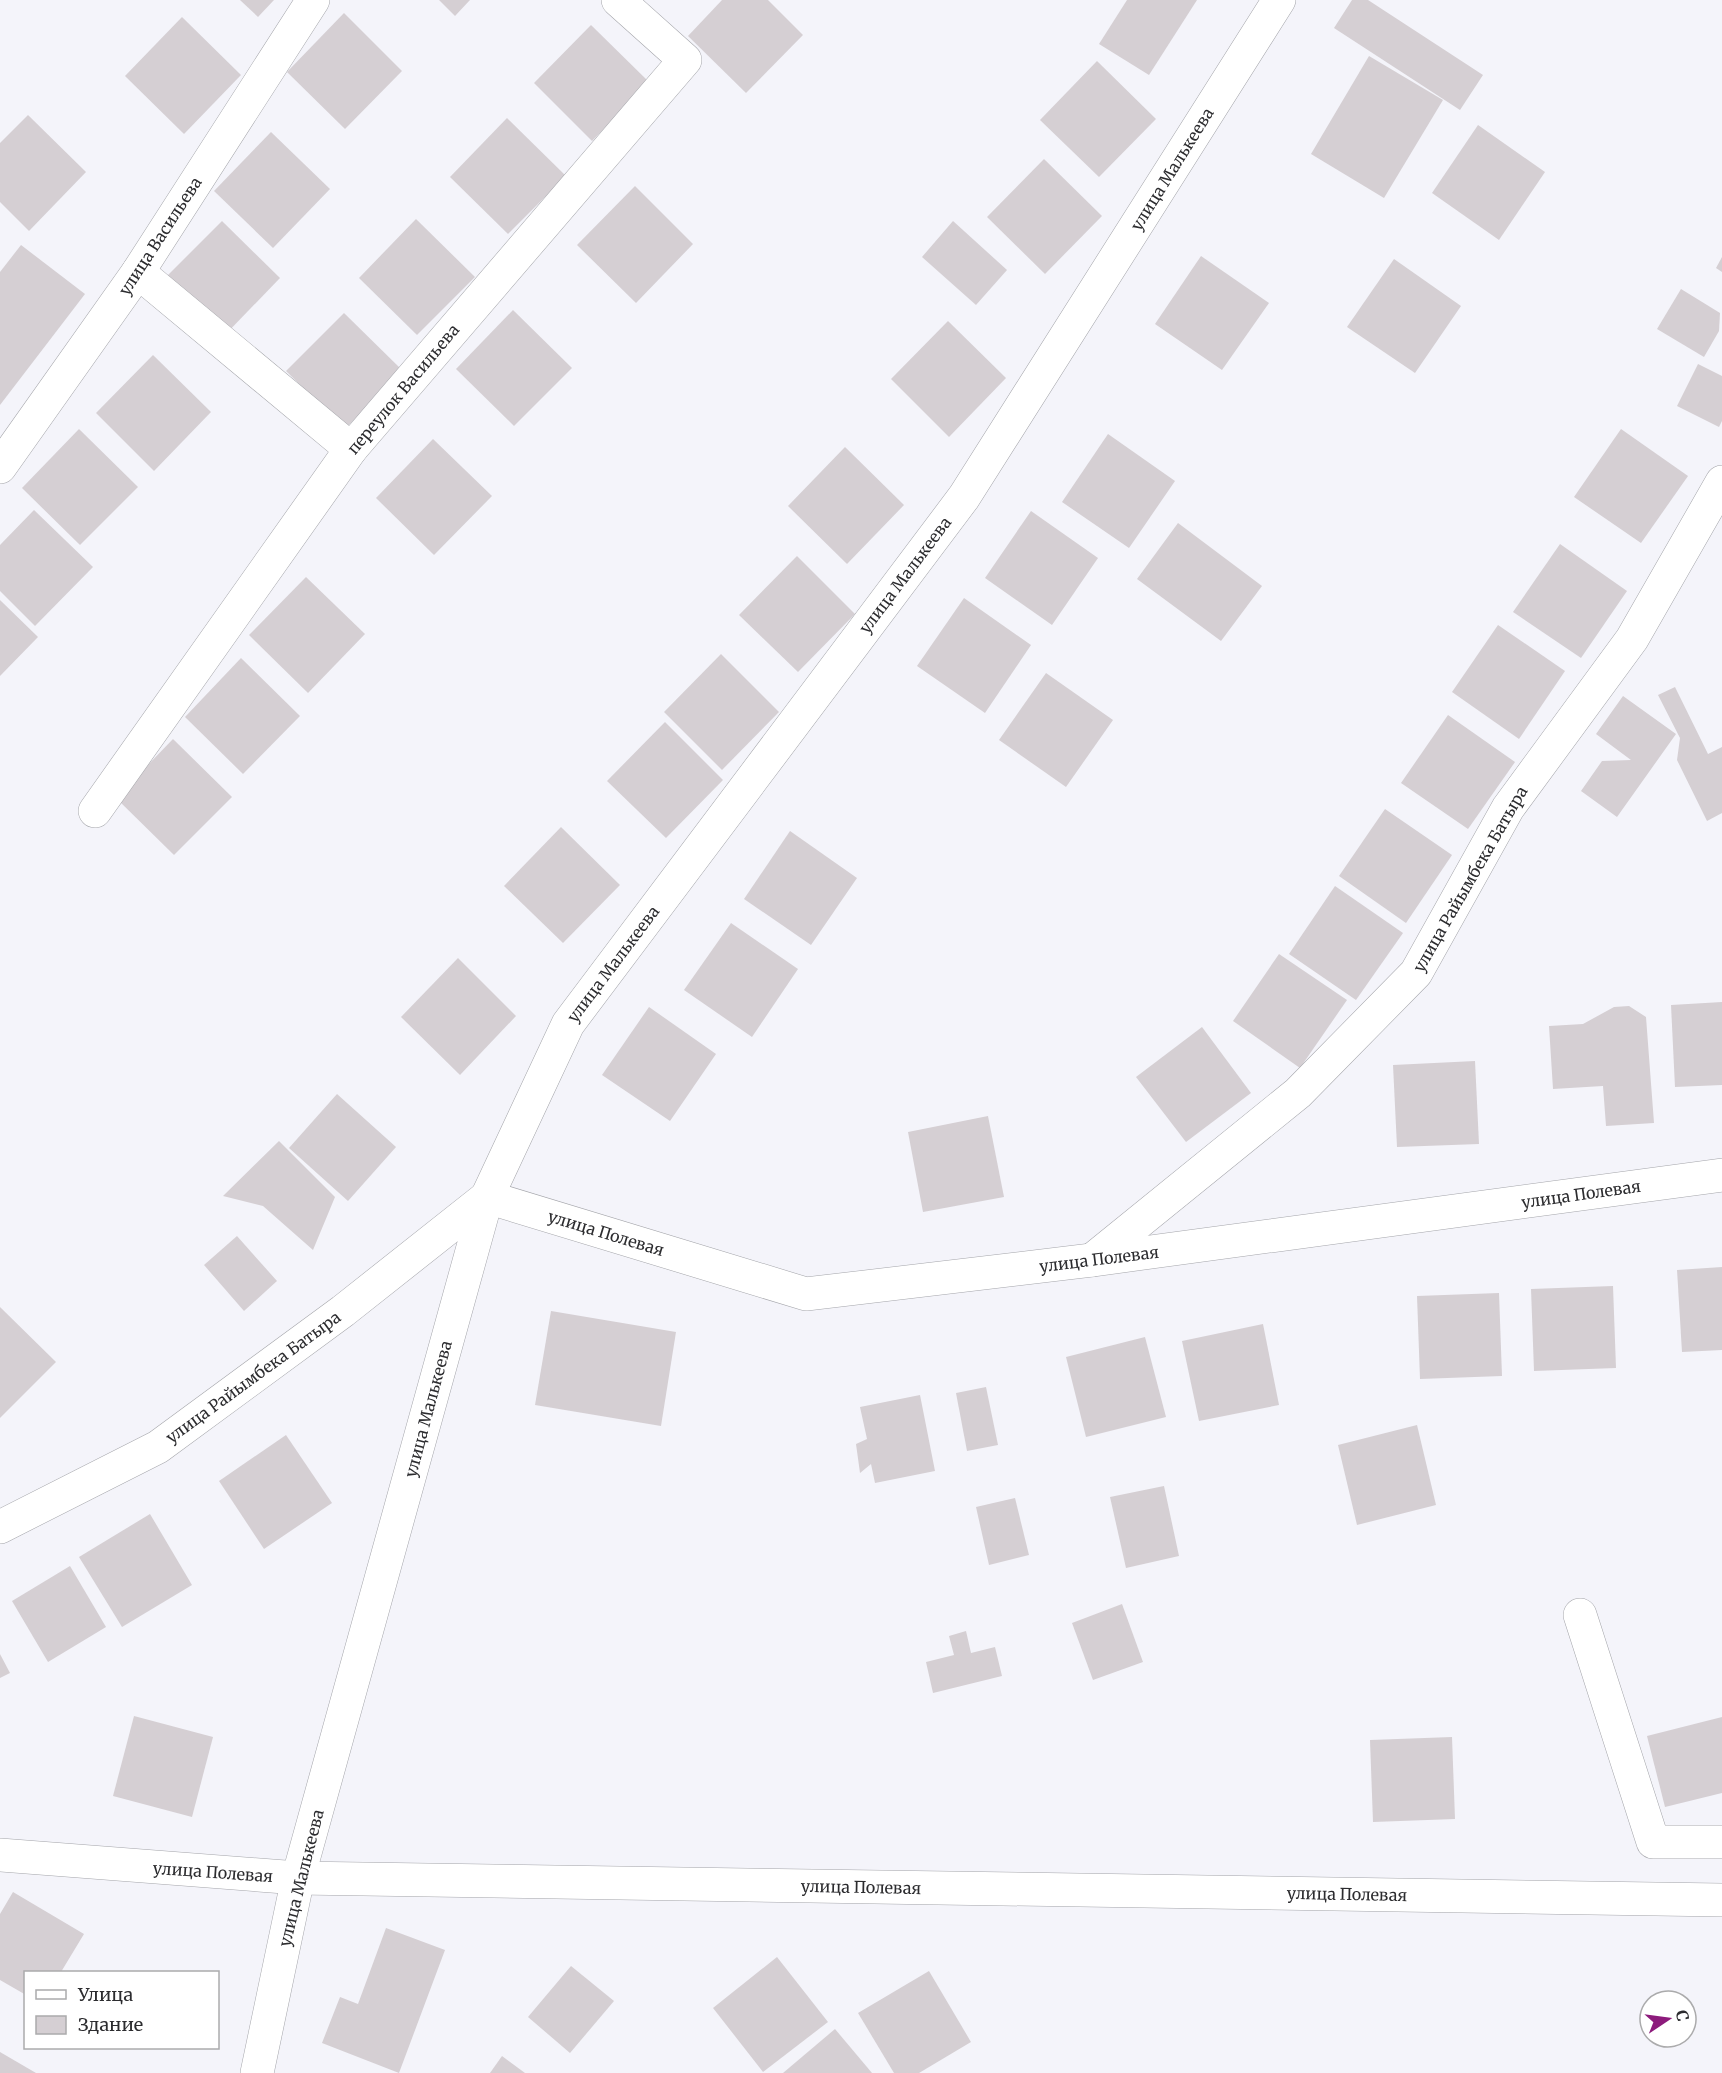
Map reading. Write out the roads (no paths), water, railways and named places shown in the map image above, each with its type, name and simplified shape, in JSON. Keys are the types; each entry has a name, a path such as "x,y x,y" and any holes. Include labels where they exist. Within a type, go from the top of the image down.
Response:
{"street":[{"name":"улица Васильева","path":"0,467 138,272 313,0"},
{"name":"переулок Васильева","path":"95,811 351,449 685,60 618,0"},
{"name":"улица Малькеева","path":"257,2073 298,1878 487,1197 568,1024 964,497 1279,0"},
{"path":"138,272 351,449"},
{"name":"улица Райымбека Батыра","path":"1092,1260 1298,1093 1416,973 1508,808 1632,639 1722,482"},
{"name":"улица Полевая","path":"487,1197 806,1294 1092,1260 1722,1175"},
{"name":"улица Райымбека Батыра","path":"0,1527 158,1447 343,1311 487,1197"},
{"path":"1580,1615 1653,1842 1722,1842"},
{"name":"улица Полевая","path":"0,1856 298,1878 1722,1900"}]}
